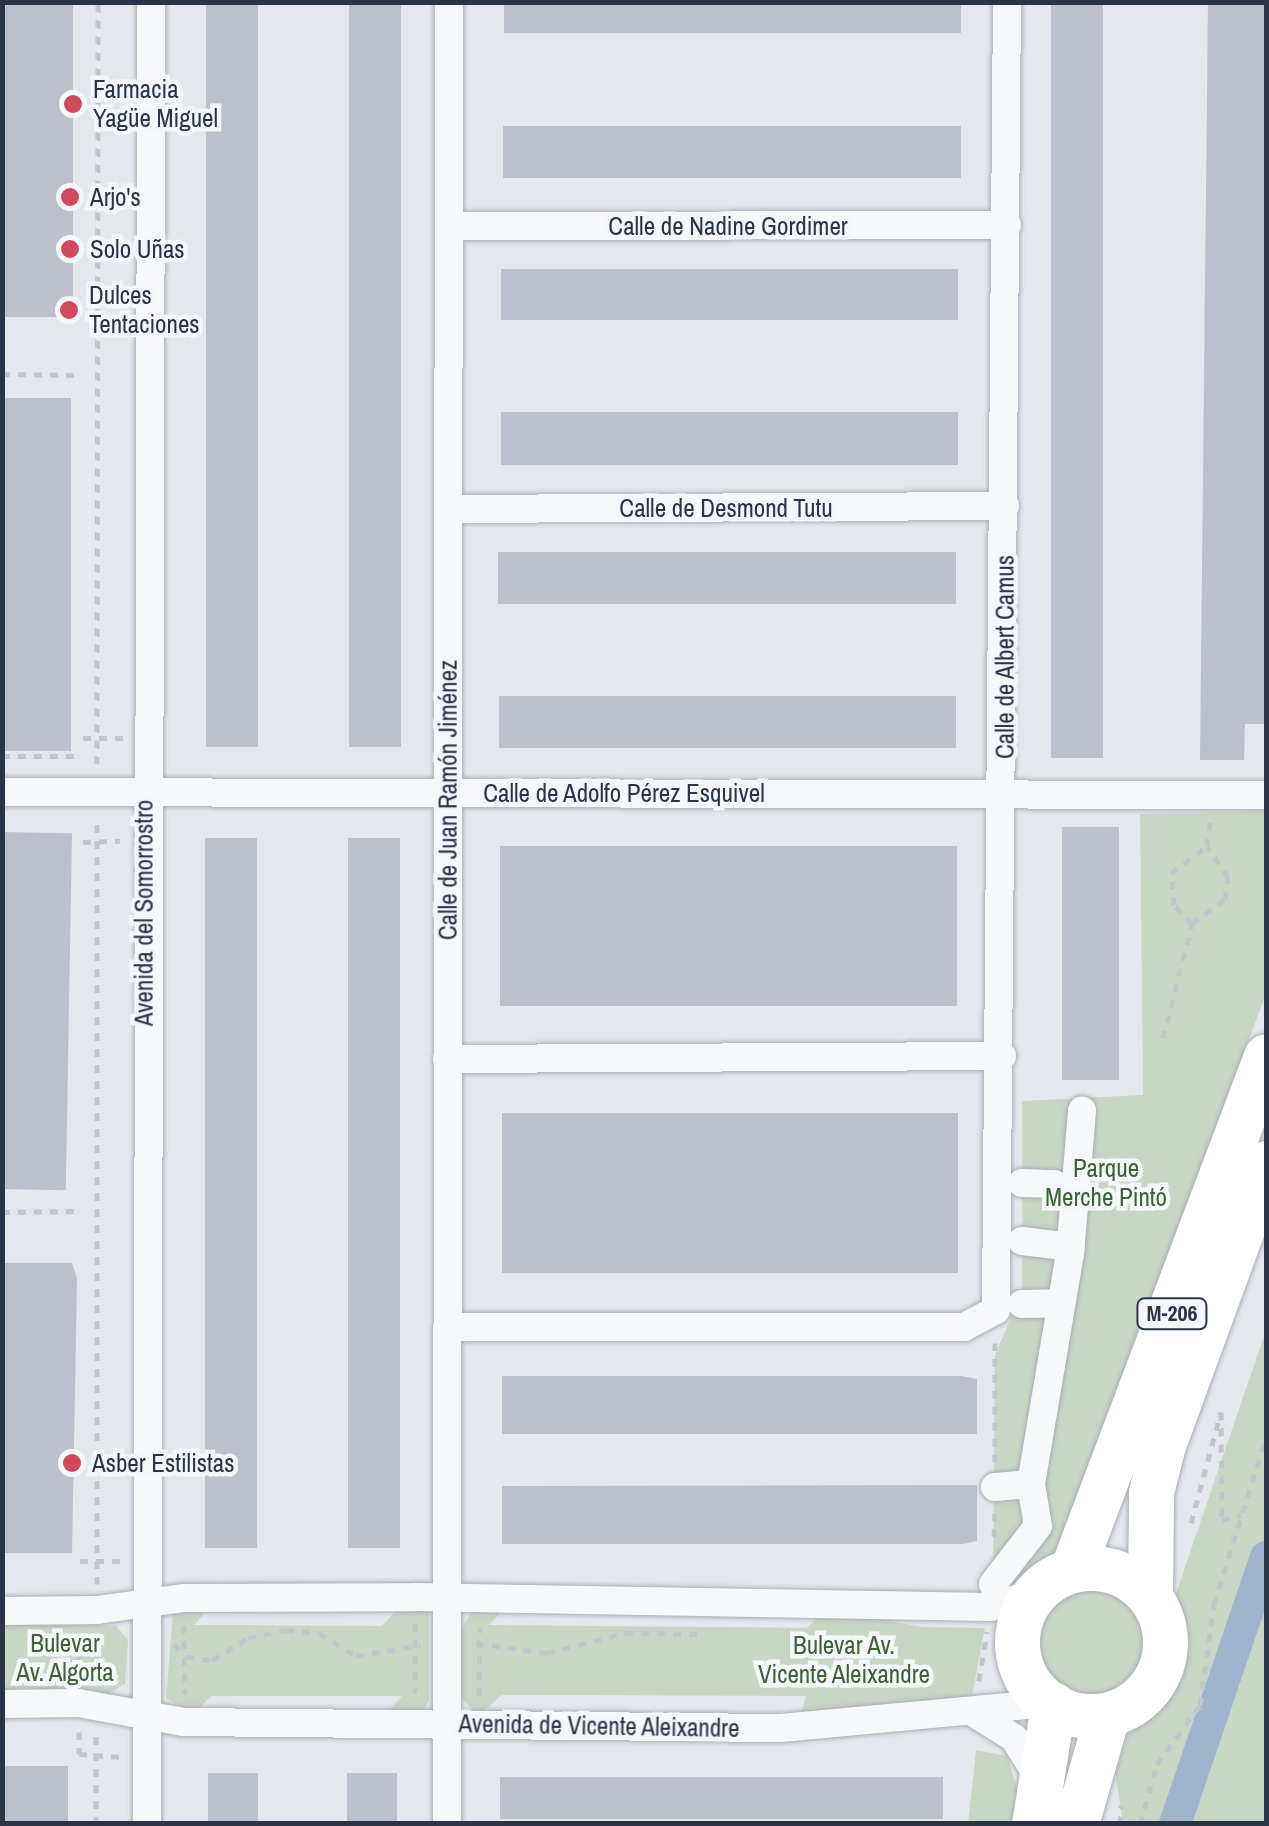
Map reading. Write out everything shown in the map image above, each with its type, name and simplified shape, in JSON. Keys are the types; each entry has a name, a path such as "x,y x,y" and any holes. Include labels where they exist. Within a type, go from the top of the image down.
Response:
{"main road":[{"name":"M-206","path":"1051,1704 1028,1681 1018,1651 1020,1620 1015,1598 1266,1056"},
{"name":"M-206","path":"1107,1714 1127,1707 1157,1677 1166,1636 1150,1596 1151,1492 1163,1444 1266,1163"},
{"path":"1015,1598 1107,1569 1150,1596"},
{"path":"1039,1804 1051,1704 1107,1714 1076,1824"}],"street":[{"name":"Avenida del Somorrostro","path":"147,1824 144,792 151,2"},
{"name":"Calle de Juan Ramón Jiménez","path":"447,1824 449,2"},
{"name":"Calle de Albert Camus","path":"1007,2 1002,1056 1009,1307"},
{"name":"Calle de Nadine Gordimer","path":"448,226 1008,225"},
{"name":"Calle de Desmond Tutu","path":"448,509 1004,506"},
{"name":"Calle de Adolfo Pérez Esquivel","path":"2,792 1266,794"},
{"path":"448,1059 1002,1056"},
{"path":"2,1611 89,1623 184,1598 1015,1598 1038,1526 1031,1484 1071,1247 1082,1110"},
{"path":"1022,1183 1054,1184 1075,1206"},
{"path":"1022,1241 1071,1247"},
{"path":"447,1327 964,1327 1009,1307 1062,1303"},
{"path":"995,1488 1031,1484"},
{"name":"Avenida de Vicente Aleixandre","path":"2,1704 87,1704 146,1718 781,1728 974,1714 1051,1704"},
{"path":"974,1714 1014,1738 1039,1804"}],"path":[{"path":"96,1824 87,1704 97,792 98,2"},
{"path":"2,374 81,374"},
{"path":"2,756 82,756"},
{"path":"1163,1038 1192,924 1225,899 1228,877 1207,846 1212,810"},
{"path":"1192,924 1174,905 1171,873 1207,846"},
{"path":"2,1212 81,1211"},
{"path":"974,1714 1015,1598 995,1488 994,1340 1009,1307"},
{"path":"1140,1824 1156,1764 1200,1705 1214,1604 1266,1438"},
{"path":"968,1634 1015,1598"},
{"path":"479,1725 481,1599"},
{"path":"80,1754 87,1704 89,1623"},
{"path":"61,1635 89,1623 179,1646 186,1657 212,1660 248,1638 286,1630 320,1633 356,1656 446,1644 547,1652 625,1633 722,1634"},
{"path":"1120,1824 1125,1806"}],"green space":[{"name":"Parque Merche Pintó","path":"1266,811 1266,994 1056,1552 1022,1578 993,1584 995,1355 1022,1293 1022,1101 1143,1095 1140,814"},
{"path":"1266,1330 1266,1823 1123,1823 1115,1772"},
{"path":"1093,1590 1114,1594 1132,1606 1144,1624 1148,1645 1144,1666 1132,1684 1114,1696 1093,1700 1072,1696 1054,1684 1042,1666 1038,1645 1042,1624 1054,1606 1072,1594"},
{"path":"402,1604 429,1612 429,1700 422,1713 384,1716 402,1696 211,1696 194,1714 166,1698 173,1613 209,1608 194,1625 382,1626"},
{"name":"Bulevar Av. Vicente Aleixandre","path":"507,1606 489,1625 807,1628 827,1609 922,1627 985,1628 972,1696 800,1716 806,1696 502,1695 479,1715 460,1697 459,1633 473,1610"},
{"name":"Bulevar Av. Algorta","path":"3,1622 116,1626 128,1640 125,1684 106,1695 3,1694"},
{"path":"976,1750 1007,1756 1018,1792 1011,1823 968,1824"}],"building":[{"path":"2,2 73,2 73,317 2,317"},
{"path":"206,2 258,2 258,747 206,747"},
{"path":"349,2 401,2 401,747 349,747"},
{"path":"504,2 961,2 961,33 504,33"},
{"path":"1051,2 1103,2 1103,758 1051,758"},
{"path":"1208,2 1266,2 1266,724 1245,724 1244,760 1200,760"},
{"path":"503,126 961,126 961,178 503,178"},
{"path":"501,269 958,269 958,320 501,320"},
{"path":"2,398 71,398 71,751 2,751"},
{"path":"501,412 958,412 958,465 501,465"},
{"path":"498,552 956,552 956,604 498,604"},
{"path":"499,696 956,696 956,748 499,748"},
{"path":"1062,827 1119,827 1119,1080 1062,1080"},
{"path":"2,832 72,833 66,1190 2,1189"},
{"path":"205,838 257,838 257,1548 205,1548"},
{"path":"348,838 400,838 400,1548 348,1548"},
{"path":"500,846 957,846 957,1006 500,1006"},
{"path":"502,1113 958,1113 958,1273 502,1273"},
{"path":"2,1263 72,1263 77,1278 72,1553 2,1553"},
{"path":"502,1376 962,1376 977,1379 977,1434 502,1434"},
{"path":"977,1485 977,1541 963,1544 502,1544 502,1486"},
{"path":"2,1766 68,1766 68,1824 2,1824"},
{"path":"208,1773 258,1773 258,1824 208,1824"},
{"path":"347,1773 397,1773 397,1824 347,1824"},
{"path":"500,1777 943,1777 943,1819 500,1819"}],"waterway":[{"path":"1175,1824 1266,1557"}],"place":[{"name":"Farmacia Yagüe Miguel","path":"73,104"},
{"name":"Arjo's","path":"70,197"},
{"name":"Solo Uñas","path":"70,249"},
{"name":"Dulces Tentaciones","path":"69,310"},
{"name":"Asber Estilistas","path":"72,1463"}]}
